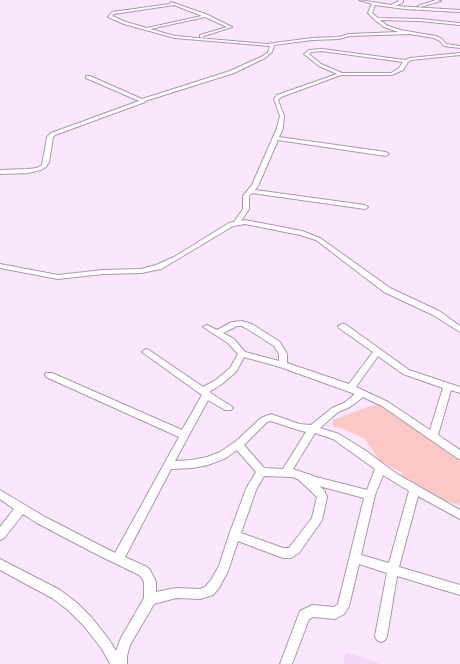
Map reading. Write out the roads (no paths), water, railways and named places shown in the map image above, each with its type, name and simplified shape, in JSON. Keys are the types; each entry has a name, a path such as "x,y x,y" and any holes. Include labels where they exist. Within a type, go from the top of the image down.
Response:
{"street":[{"path":"162,0 207,16 230,27 201,36 205,38"},
{"path":"361,0 375,4 392,6 460,11"},
{"path":"392,6 402,1 400,0"},
{"path":"415,8 439,1 438,0"},
{"path":"175,4 126,10 109,15 111,18 175,37 205,38 272,45 298,40 339,38 349,35 409,33"},
{"path":"375,4 370,12 376,19 391,28 409,33 435,37 441,40 445,45 460,47"},
{"path":"146,29 207,16"},
{"path":"376,19 420,20 460,24"},
{"path":"0,172 39,169 44,166 46,162 50,137 53,134 142,100 232,72 264,57 270,52 272,45"},
{"path":"341,74 320,65 306,54 310,51 322,50 406,61 418,58 460,54"},
{"path":"237,222 246,209 246,197 255,186 276,138 282,116 276,98 341,74 392,74 401,69 406,61"},
{"path":"88,77 142,100"},
{"path":"276,138 386,154"},
{"path":"250,191 365,207"},
{"path":"0,266 58,277 103,272 141,271 158,267 176,258 225,227 237,222 302,233 318,239 387,290 436,314 460,330"},
{"path":"217,333 235,324 242,323 249,326 277,344 283,354 283,365"},
{"path":"342,326 406,372 460,390"},
{"path":"207,328 231,341 242,354 283,365 351,388 393,408 460,455"},
{"path":"146,352 228,408"},
{"path":"351,388 377,352"},
{"path":"118,559 205,393 233,370 242,354"},
{"path":"49,375 184,435"},
{"path":"433,436 448,386"},
{"path":"286,472 313,429 335,410 347,405 361,394"},
{"path":"168,465 192,464 208,461 223,455 238,445 264,420 271,417 336,436 393,477 414,490 460,514"},
{"path":"238,445 261,472 286,472 300,475 314,481 370,495"},
{"path":"286,664 304,615 312,611 335,613 340,610 370,495 381,467"},
{"path":"150,599 176,593 200,594 209,590 215,584 224,567 251,489 261,472"},
{"path":"234,535 283,553 296,550 317,520 322,497 320,493 300,475"},
{"path":"381,636 393,569 414,490"},
{"path":"0,494 41,520 143,571 146,574 150,582 150,599 125,642 121,656 121,664"},
{"path":"0,535 21,508"},
{"path":"354,558 460,590"},
{"path":"0,564 56,594 72,606 88,622 106,645 117,664"}]}
